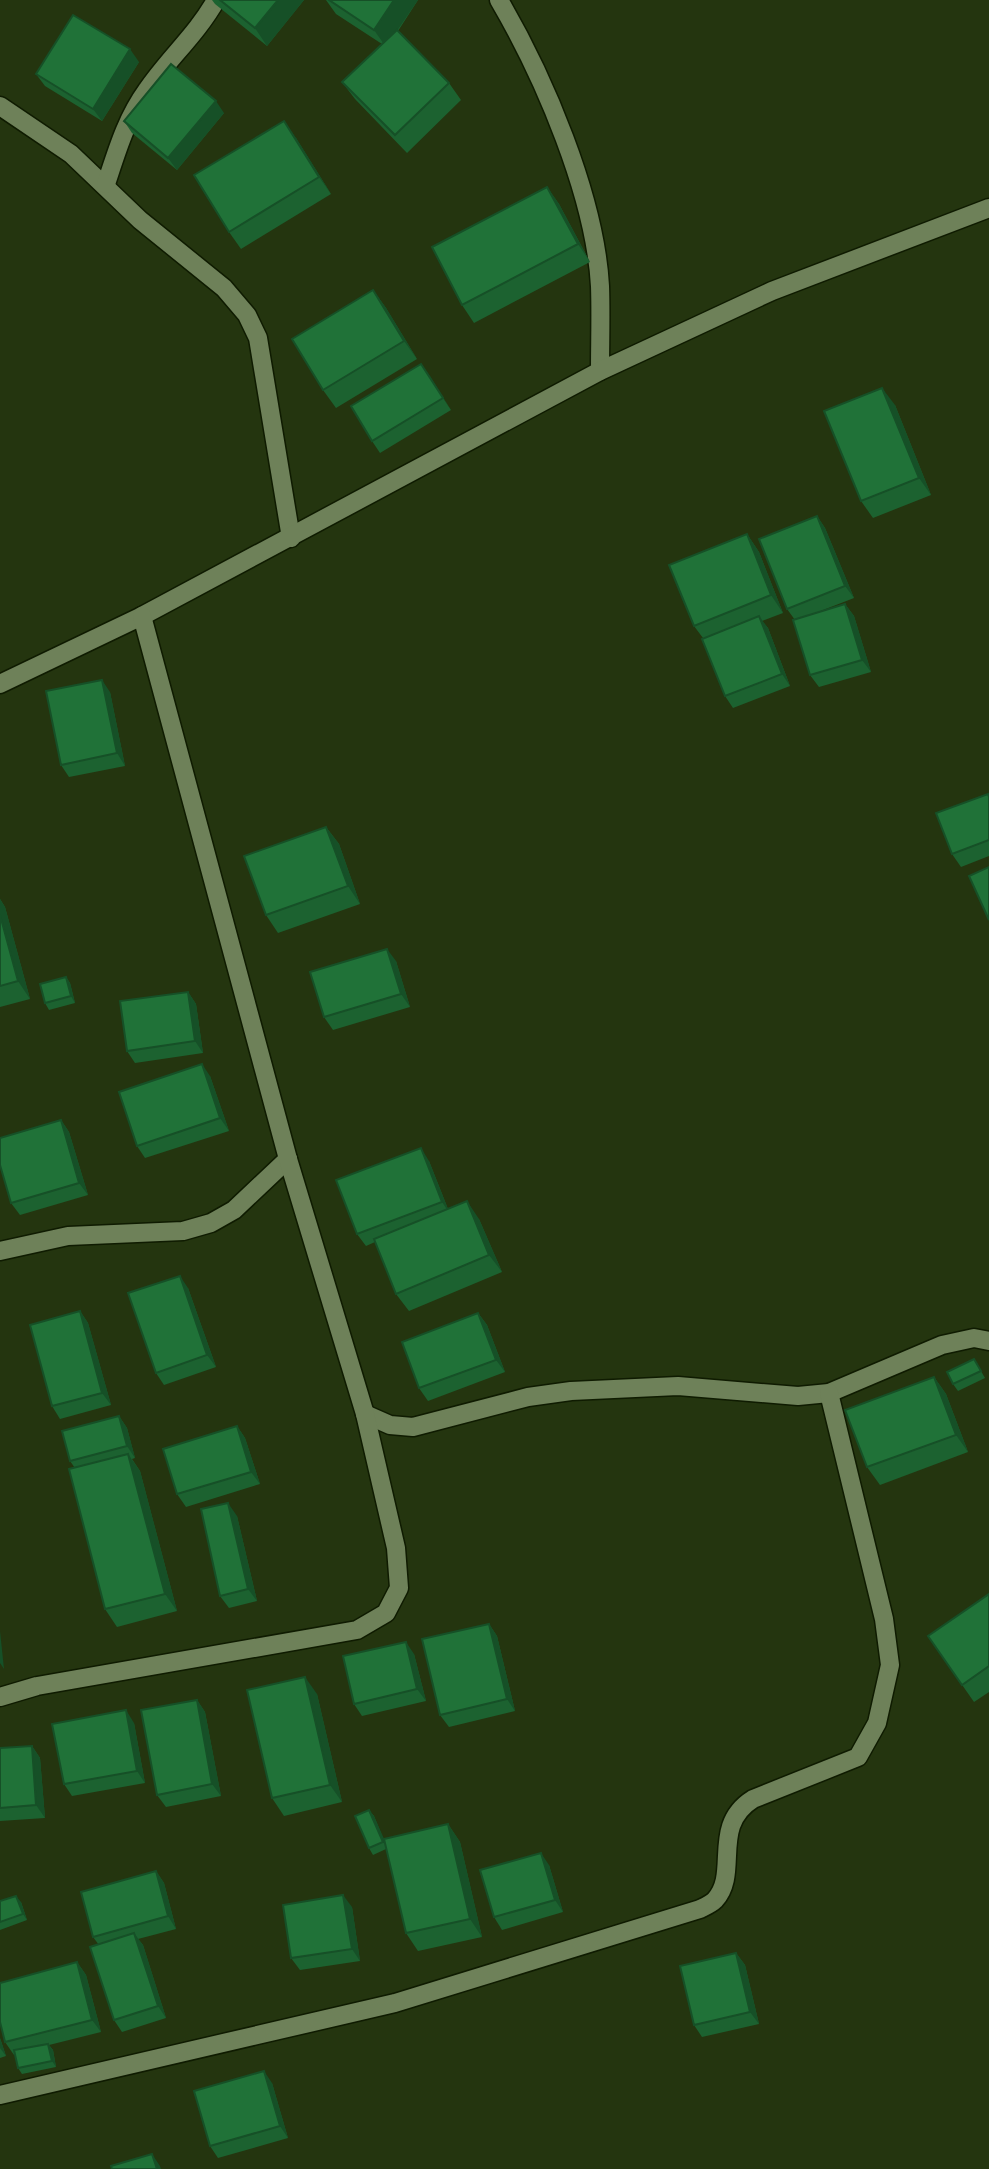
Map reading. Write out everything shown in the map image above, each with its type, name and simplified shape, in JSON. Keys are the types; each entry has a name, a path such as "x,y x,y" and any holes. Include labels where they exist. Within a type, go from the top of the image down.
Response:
{"street":[{"path":"106,184 127,123 147,89 206,18 216,0"},
{"path":"499,0 516,30 567,147 586,210 600,285 600,371"},
{"path":"0,106 71,154 106,184 140,220 224,288 247,315 258,338 291,538"},
{"path":"0,684 142,616 600,371 772,291 989,208"},
{"path":"0,1697 37,1686 357,1629 386,1613 399,1588 396,1548 365,1414 288,1159 142,616"},
{"path":"0,1251 68,1236 183,1231 211,1223 234,1210 288,1159"},
{"path":"365,1414 390,1425 413,1427 528,1397 571,1391 678,1386 798,1396 829,1393 942,1345 974,1338 989,1341"},
{"path":"0,2095 395,2003 700,1909 715,1900 721,1887 731,1823 738,1808 753,1798 858,1757 879,1712 890,1665 884,1619 829,1393"}],"building":[{"path":"220,0 278,0 255,28"},
{"path":"329,0 394,0 374,30"},
{"path":"73,15 130,49 93,109 36,74"},
{"path":"397,30 449,83 395,135 342,82"},
{"path":"171,64 216,101 168,158 124,121"},
{"path":"284,121 319,177 229,232 194,175"},
{"path":"547,187 578,244 462,305 432,247"},
{"path":"373,290 404,341 323,390 292,339"},
{"path":"421,364 443,398 372,441 351,406"},
{"path":"882,388 919,478 861,501 824,411"},
{"path":"817,516 845,586 787,609 759,539"},
{"path":"747,534 771,595 694,626 669,565"},
{"path":"845,604 862,660 810,675 793,620"},
{"path":"759,616 782,674 725,696 702,639"},
{"path":"102,680 117,753 61,765 46,691"},
{"path":"988,794 989,840 952,854 936,813"},
{"path":"326,827 348,886 266,915 244,856"},
{"path":"989,867 989,920 969,876"},
{"path":"0,915 18,981 0,986"},
{"path":"387,949 401,994 324,1017 310,972"},
{"path":"66,977 71,996 45,1003 40,984"},
{"path":"188,992 195,1041 127,1051 120,1001"},
{"path":"202,1064 220,1118 137,1146 119,1092"},
{"path":"61,1120 79,1183 11,1203 0,1165 0,1138"},
{"path":"421,1148 442,1202 357,1234 336,1180"},
{"path":"467,1201 489,1255 396,1294 374,1239"},
{"path":"180,1276 207,1355 156,1373 128,1293"},
{"path":"80,1311 102,1393 52,1406 30,1325"},
{"path":"478,1313 496,1360 419,1388 402,1342"},
{"path":"974,1359 981,1371 953,1384 947,1372"},
{"path":"934,1377 956,1435 867,1467 845,1410"},
{"path":"119,1416 127,1446 70,1461 62,1431"},
{"path":"237,1426 251,1472 177,1494 163,1449"},
{"path":"128,1454 165,1594 105,1609 69,1469"},
{"path":"228,1503 248,1589 220,1596 201,1509"},
{"path":"989,1594 989,1666 962,1685 928,1636"},
{"path":"489,1624 507,1699 440,1715 422,1639"},
{"path":"406,1642 417,1689 354,1704 343,1656"},
{"path":"305,1677 330,1785 272,1798 247,1690"},
{"path":"197,1700 212,1784 157,1795 141,1710"},
{"path":"126,1710 137,1771 64,1784 52,1724"},
{"path":"32,1746 36,1805 0,1808 0,1748"},
{"path":"369,1810 383,1842 369,1848 355,1816"},
{"path":"448,1824 470,1919 406,1933 384,1839"},
{"path":"541,1853 555,1900 494,1917 480,1870"},
{"path":"156,1871 168,1916 93,1937 81,1892"},
{"path":"343,1895 352,1949 291,1958 283,1905"},
{"path":"16,1896 23,1914 0,1922 0,1901"},
{"path":"134,1933 158,2006 114,2020 90,1947"},
{"path":"736,1953 750,2012 694,2025 680,1966"},
{"path":"77,1962 92,2020 5,2042 0,2022 0,1983"},
{"path":"48,2044 52,2061 18,2068 14,2050"},
{"path":"264,2071 280,2126 210,2146 194,2091"},
{"path":"152,2154 157,2169 112,2169 111,2166"}]}
